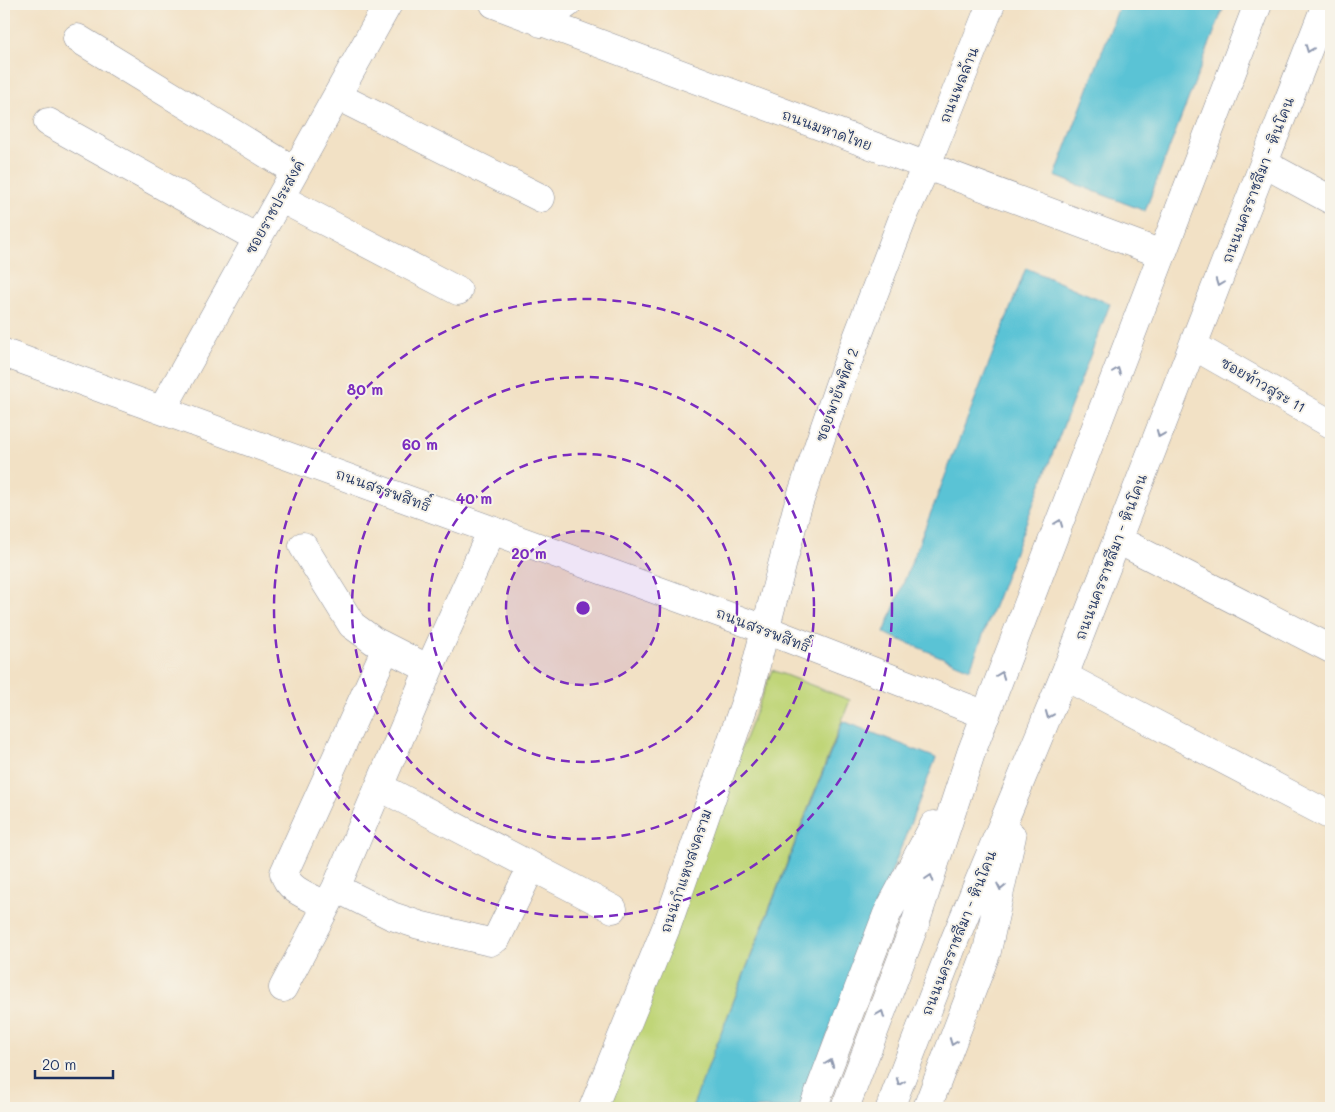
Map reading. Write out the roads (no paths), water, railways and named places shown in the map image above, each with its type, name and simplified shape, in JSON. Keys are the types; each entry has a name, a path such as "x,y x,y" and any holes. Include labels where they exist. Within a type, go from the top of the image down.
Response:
{"street":[{"name":"ซอยราชประสงค์","path":"162,410 388,4"},
{"name":"ถนนมหาดไทย","path":"494,4 1162,254"},
{"path":"541,23 567,4"},
{"name":"ถนนพลล้าน","path":"926,167 991,4"},
{"path":"845,1108 915,924 971,753 1258,4"},
{"name":"ถนนนครราชสีมา - หินโคน","path":"890,1108 955,939 1026,771 1118,540 1326,4"},
{"path":"77,38 295,171"},
{"path":"337,96 540,198"},
{"path":"48,122 257,238"},
{"path":"1265,164 1331,200"},
{"name":"ซอยพายัพทิศ 2","path":"764,629 798,508 839,385 904,215 926,167"},
{"path":"280,198 458,291"},
{"name":"ซอยท้าวสุระ 11","path":"1194,346 1331,424"},
{"name":"ถนนสรรพสิทธิ์","path":"4,353 764,629 986,715"},
{"path":"283,988 331,896 380,787 429,669 492,530"},
{"path":"1118,540 1331,649"},
{"path":"303,546 352,625 362,634 386,648 429,669"},
{"name":"ถนนกำแหงสงคราม","path":"593,1108 668,923 750,688 764,629"},
{"path":"386,648 284,873 286,881 292,887 331,896 419,925 490,942 497,938 532,866"},
{"path":"1064,676 1331,816"},
{"path":"813,1108 887,914 971,753"},
{"path":"927,1108 987,951 1026,771"},
{"path":"380,787 614,909"}],"water":[{"path":"1120,4 1225,4 1145,211 1055,176"},
{"path":"1026,268 1110,304 970,669 884,633"},
{"path":"843,721 936,758 799,1108 692,1108"}]}
